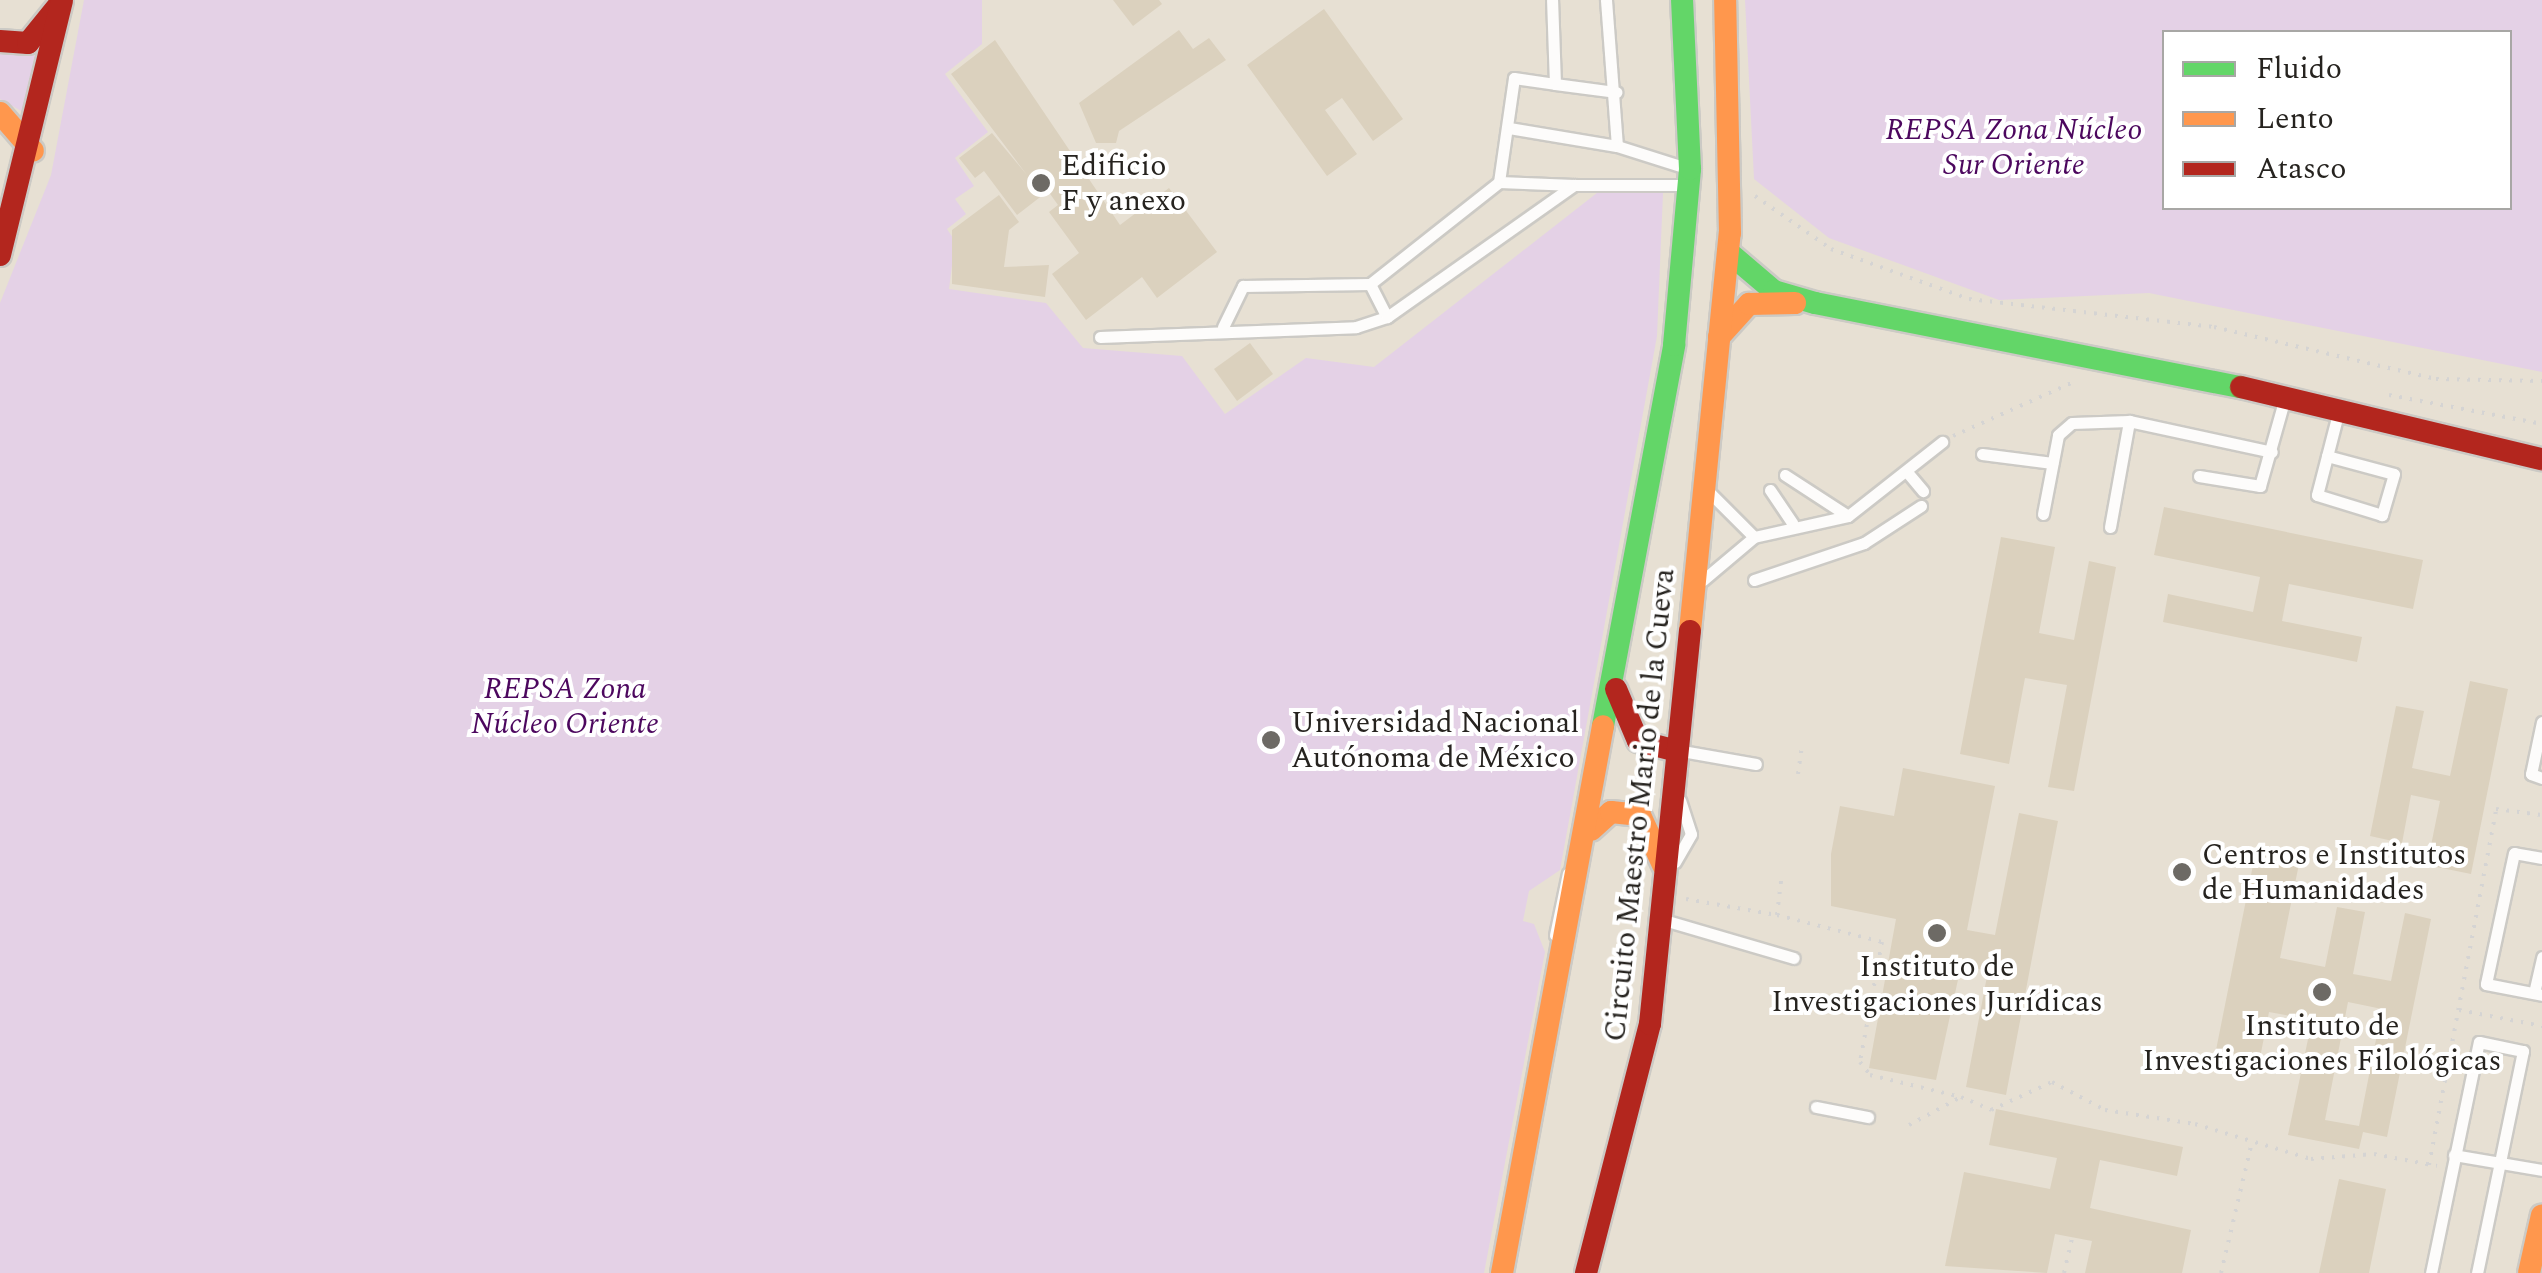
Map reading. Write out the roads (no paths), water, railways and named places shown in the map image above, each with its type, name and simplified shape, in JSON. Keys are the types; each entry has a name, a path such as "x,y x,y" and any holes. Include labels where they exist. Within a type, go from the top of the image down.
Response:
{"street":[{"path":"0,41 28,43 61,0"},
{"path":"0,255 33,151 61,0"},
{"name":"Circuito Maestro Mario de la Cueva","path":"1502,1273 1580,858 1591,830 1674,346 1690,177 1682,0"},
{"name":"Circuito Maestro Mario de la Cueva","path":"1586,1273 1650,1024 1734,176 1726,0"},
{"path":"0,113 33,151"},
{"path":"1728,252 1774,291 1815,303 2285,396 2542,459"},
{"path":"1719,337 1750,304 1815,303"},
{"path":"1615,682 1638,741 1678,751"},
{"path":"1591,830 1612,812 1640,815 1664,884"},
{"path":"2529,1273 2542,1214"}],"lane":[{"path":"1552,0 1555,84"},
{"path":"1606,0 1616,92 1617,146"},
{"path":"1499,182 1514,78 1616,92"},
{"path":"1509,128 1617,146 1690,177"},
{"path":"1223,327 1243,286 1370,284 1499,182 1574,185 1690,177"},
{"path":"1100,337 1223,327 1356,326 1387,317 1574,185"},
{"path":"1370,284 1387,317"},
{"path":"2198,476 2260,486 2285,396"},
{"path":"2327,456 2394,474 2382,514 2319,499 2327,456 2339,410"},
{"path":"2043,514 2063,426 2129,420 2272,452"},
{"path":"2110,528 2129,420"},
{"path":"1694,591 1754,537 1792,523 1848,516 1942,442"},
{"path":"1982,454 2052,463"},
{"path":"1908,472 1923,491"},
{"path":"1785,474 1848,516"},
{"path":"1704,487 1754,537"},
{"path":"1770,490 1792,523"},
{"path":"1754,580 1864,543 1921,506"},
{"path":"2542,722 2530,774 2542,778"},
{"path":"1678,751 1756,764"},
{"path":"2542,858 2514,853 2486,984 2538,994 2542,957"},
{"path":"1661,920 1794,958"},
{"path":"2430,1273 2479,1042 2523,1052 2477,1273"},
{"path":"1816,1107 1868,1117"},
{"path":"2454,1155 2542,1170"}],"place":[{"name":"Edificio F y anexo","path":"1041,183"},
{"name":"Universidad Nacional Autónoma de México","path":"1271,740"},
{"name":"Centros e Institutos de Humanidades","path":"2182,872"},
{"name":"Instituto de Investigaciones Jurídicas","path":"1937,933"},
{"name":"Instituto de Investigaciones Filológicas","path":"2322,992"}],"park label":[{"name":"REPSA Zona Núcleo Sur Oriente","path":"2014,147"},
{"name":"REPSA Zona Núcleo Oriente","path":"565,706"}]}
